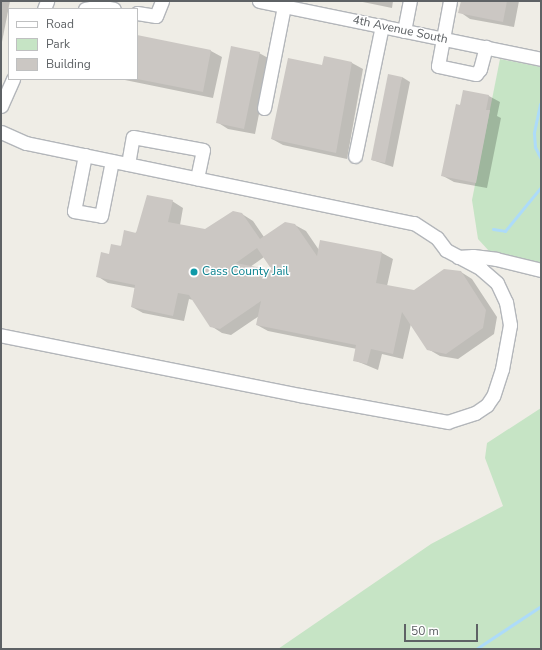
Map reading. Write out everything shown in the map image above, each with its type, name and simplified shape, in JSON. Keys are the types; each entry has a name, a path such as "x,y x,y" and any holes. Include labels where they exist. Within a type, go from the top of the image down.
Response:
{"street":[{"path":"138,13 156,16 162,1"},
{"path":"404,31 410,1"},
{"path":"450,1 438,66 452,71 476,74 480,69 486,47"},
{"name":"4th Avenue South","path":"265,2 541,59"},
{"path":"90,8 100,6 109,8"},
{"path":"264,108 284,6"},
{"path":"355,156 382,26"},
{"path":"1,106 13,80"},
{"path":"1,132 26,143 414,223 437,238 446,250 481,269 497,284 506,302 510,325 502,369 493,396 487,405 461,419 448,422 422,419 1,335"},
{"path":"128,164 133,137 203,150 197,178"},
{"path":"85,156 74,211 101,216 112,161"},
{"path":"458,257 473,256 496,259 541,270"}],"green space":[{"path":"500,59 541,67 541,263 489,251 478,239 472,200"},
{"path":"541,408 541,649 278,649 431,544 503,506 485,458 487,443"}],"building":[{"path":"461,1 507,1 503,22 458,13"},
{"path":"138,35 211,50 203,92 138,79"},
{"path":"231,46 260,52 244,129 216,123"},
{"path":"324,56 352,62 336,153 271,139 288,58 322,65"},
{"path":"388,74 402,77 385,163 371,160"},
{"path":"463,90 489,95 486,110 490,110 476,183 441,176 456,104 460,105"},
{"name":"Cass County Jail","path":"147,195 173,200 168,222 205,229 233,211 242,213 260,239 285,222 295,224 317,256 320,240 382,252 376,283 414,290 444,269 461,271 486,310 483,328 446,354 427,350 402,312 393,354 371,349 367,364 353,361 356,345 256,325 261,301 220,329 210,327 189,295 178,293 173,316 131,307 135,285 96,277 101,252 109,254 111,244 121,246 124,230 136,233","holes":["257,248 272,270 236,263"]}],"waterway":[{"path":"540,104 534,133 535,147 541,159"},
{"path":"493,229 505,231 541,187"},
{"path":"476,649 541,606"}],"place":[{"name":"Cass County Jail","path":"194,272"}]}
